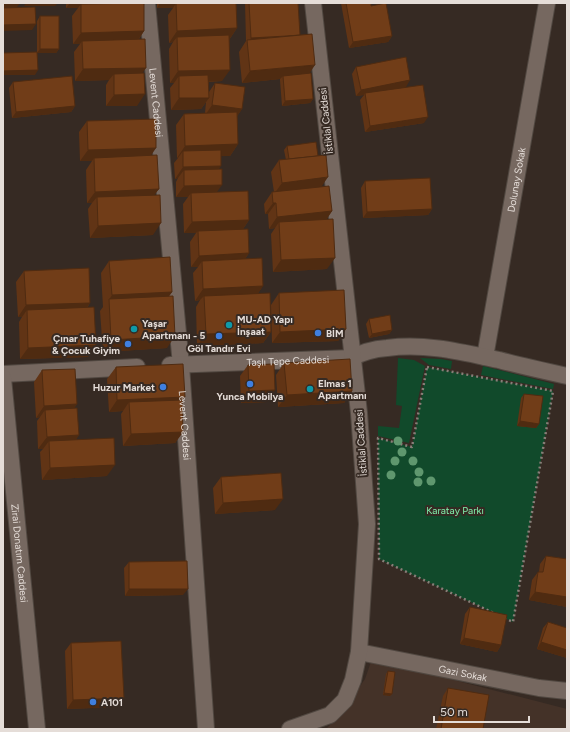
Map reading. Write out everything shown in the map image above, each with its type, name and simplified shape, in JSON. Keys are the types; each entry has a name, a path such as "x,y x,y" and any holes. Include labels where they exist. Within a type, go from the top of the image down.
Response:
{"street":[{"name":"Levent Caddesi","path":"147,3 181,364 206,729"},
{"name":"İstiklal Caddesi","path":"290,729 330,715 345,700 353,680 359,652 367,524 359,414 313,3"},
{"name":"Dolunay Sokak","path":"485,357 547,3"},
{"name":"Taşlı Tepe Caddesi","path":"3,374 181,364 352,358 368,350 405,346 434,348 466,353 567,376"},
{"name":"Zirai Donatım Caddesi","path":"3,378 37,729"},
{"name":"Gazi Sokak","path":"359,652 539,688 567,691"}],"path":[{"path":"427,367 553,391 535,492 513,622 379,559 378,438 412,447 427,367"}],"shaded area":[{"path":"372,659 567,709 567,729 326,729 341,714 365,679"}],"green space":[{"path":"398,358 414,360 425,366 409,443 378,436 378,426 399,428 402,406 396,405"},
{"path":"420,358 452,361 451,369 429,365"},
{"path":"483,366 554,384 553,389 481,375"},
{"name":"Karatay Parkı","path":"427,367 553,391 513,622 379,559 378,438 412,447"}],"building":[{"path":"144,3 144,31 81,33 81,4"},
{"path":"176,3 236,3 237,28 177,31"},
{"path":"249,3 298,3 300,35 251,38"},
{"path":"346,3 371,3 371,6 386,3 392,36 353,42"},
{"path":"35,7 36,24 3,25 3,8"},
{"path":"40,16 59,16 59,49 40,49"},
{"path":"312,34 315,65 250,71 247,40"},
{"path":"229,35 230,70 178,71 177,37"},
{"path":"145,39 146,68 83,69 82,41"},
{"path":"37,52 38,70 3,71 3,53"},
{"path":"406,57 410,80 361,90 356,67"},
{"path":"144,73 145,94 114,95 114,74"},
{"path":"311,73 313,99 285,101 283,76"},
{"path":"208,75 209,98 179,98 179,76"},
{"path":"72,76 75,106 16,112 13,82"},
{"path":"215,83 245,87 242,109 212,105"},
{"path":"423,85 428,117 370,126 365,93"},
{"path":"237,112 238,144 185,146 184,114"},
{"path":"156,119 156,148 88,150 87,121"},
{"path":"316,142 318,156 289,159 287,146"},
{"path":"221,150 221,166 183,167 183,151"},
{"path":"157,155 159,189 95,192 94,158"},
{"path":"326,155 328,177 282,183 279,160"},
{"path":"222,169 222,185 184,186 184,170"},
{"path":"430,178 432,209 367,212 365,181"},
{"path":"329,186 332,211 277,217 276,203 273,203 272,192"},
{"path":"248,191 249,220 192,222 191,193"},
{"path":"160,195 161,223 98,226 97,197"},
{"path":"333,219 335,258 281,260 279,222"},
{"path":"248,229 249,253 199,256 198,231"},
{"path":"170,257 172,292 112,295 109,261"},
{"path":"262,258 263,286 203,289 202,261"},
{"path":"89,268 90,303 26,305 24,271"},
{"name":"MU-AD Yapı İnşaat","path":"344,290 346,329 280,332 279,293"},
{"name":"MU-AD Yapı İnşaat","path":"270,293 271,332 206,334 204,296"},
{"name":"Yaşar Apartmanı - 5","path":"173,296 175,336 111,340 109,299"},
{"path":"94,307 96,345 28,348 27,310"},
{"path":"390,315 392,330 372,334 369,319"},
{"path":"350,359 352,391 287,395 284,363"},
{"path":"183,364 185,397 117,400 116,367"},
{"path":"274,364 275,390 249,391 248,365"},
{"path":"75,369 77,404 44,406 42,370"},
{"path":"524,394 543,396 539,424 520,421"},
{"path":"182,400 183,432 131,434 129,402"},
{"path":"77,408 79,435 47,437 45,410"},
{"path":"114,438 115,465 50,468 49,441"},
{"path":"281,473 283,499 223,503 221,477"},
{"path":"546,556 567,559 567,597 535,592 538,572 543,572"},
{"path":"187,561 188,589 129,589 129,562"},
{"path":"470,607 507,615 501,645 464,638"},
{"path":"548,622 567,628 567,650 541,642"},
{"path":"121,641 124,698 73,700 71,643"},
{"path":"388,671 395,672 392,694 384,693"},
{"path":"448,688 489,695 483,729 441,729"}],"place":[{"name":"MU-AD Yapı İnşaat","path":"229,325"},
{"name":"Yaşar Apartmanı - 5","path":"134,329"},
{"name":"BİM","path":"318,333"},
{"name":"Göl Tandır Evi","path":"219,336"},
{"name":"Çınar Tuhafiye & Çocuk Giyim","path":"128,344"},
{"name":"Yunca Mobilya","path":"250,384"},
{"name":"Huzur Market","path":"163,387"},
{"name":"Elmas 1 Apartmanı","path":"310,389"},
{"name":"A101","path":"93,702"}]}
